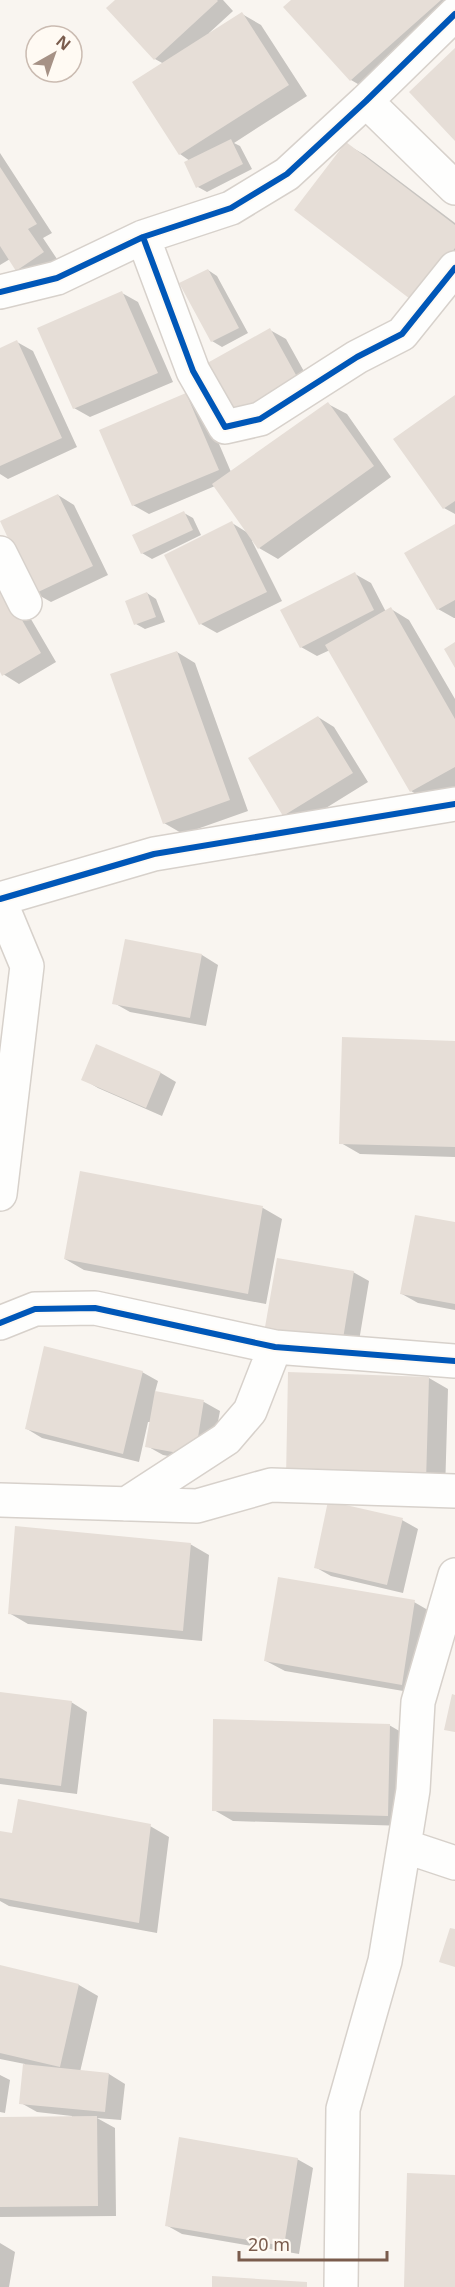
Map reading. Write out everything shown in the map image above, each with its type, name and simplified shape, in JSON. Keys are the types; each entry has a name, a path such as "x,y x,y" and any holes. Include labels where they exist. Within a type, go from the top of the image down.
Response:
{"street":[{"path":"0,292 57,278 142,237 231,208 287,174 455,14"},
{"path":"366,101 455,188"},
{"path":"142,237 193,371 225,427 260,419 357,357 402,334 455,268"},
{"path":"0,553 25,603"},
{"path":"0,1194 27,966 0,900 154,854 455,804"},
{"path":"0,1323 35,1309 95,1308 275,1347 455,1361"},
{"path":"126,1504 226,1439 250,1411 275,1347"},
{"path":"0,1500 197,1506 271,1485 455,1491"},
{"path":"342,2287 343,2109 385,1961 413,1790 418,1702 455,1575"},
{"path":"404,1846 455,1863"}],"building":[{"path":"115,0 218,1 154,60 106,8"},
{"path":"291,0 441,0 350,81 283,7"},
{"path":"242,12 289,85 179,155 132,82"},
{"path":"455,48 455,141 409,92"},
{"path":"231,139 243,164 196,188 184,162"},
{"path":"346,142 455,225 455,248 414,302 294,210"},
{"path":"0,167 37,224 28,229 44,252 16,271 0,246"},
{"path":"208,269 239,328 211,342 179,283"},
{"path":"122,291 158,373 73,409 37,328"},
{"path":"270,328 301,384 225,427 193,371"},
{"path":"17,340 62,438 0,466 0,348"},
{"path":"186,393 219,470 132,506 99,430"},
{"path":"455,395 455,501 443,509 393,439"},
{"path":"328,402 374,466 258,549 212,484"},
{"path":"58,494 93,566 34,594 0,521"},
{"path":"184,511 193,530 141,554 132,535"},
{"path":"232,521 267,592 199,625 164,555"},
{"path":"455,524 455,600 437,610 404,553"},
{"path":"355,572 374,610 300,648 280,610"},
{"path":"0,582 41,653 2,676 0,672"},
{"path":"147,592 156,617 134,625 125,601"},
{"path":"391,607 455,719 455,767 410,792 325,645"},
{"path":"455,642 455,668 444,649"},
{"path":"177,651 230,800 163,824 110,674"},
{"path":"318,716 353,773 283,816 248,758"},
{"path":"125,939 202,954 190,1018 112,1004"},
{"path":"342,1037 455,1041 455,1147 339,1144"},
{"path":"96,1044 161,1072 146,1108 81,1080"},
{"path":"80,1171 263,1206 248,1294 64,1259"},
{"path":"415,1215 455,1222 455,1304 400,1294"},
{"path":"277,1258 354,1271 342,1345 264,1333"},
{"path":"44,1346 143,1371 123,1454 25,1429"},
{"path":"288,1372 429,1377 426,1482 286,1478"},
{"path":"155,1391 204,1400 195,1456 145,1447"},
{"path":"328,1501 403,1518 387,1585 314,1568"},
{"path":"15,1526 191,1543 183,1631 8,1614"},
{"path":"278,1577 415,1600 402,1685 264,1661"},
{"path":"0,1692 72,1701 61,1786 0,1778"},
{"path":"452,1694 455,1695 455,1732 444,1730"},
{"path":"213,1719 390,1724 388,1816 212,1811"},
{"path":"18,1799 151,1824 139,1923 0,1898 0,1831 12,1833"},
{"path":"450,1928 455,1929 455,1967 439,1962"},
{"path":"0,1965 79,1984 60,2067 0,2053"},
{"path":"23,2064 109,2073 105,2112 19,2104"},
{"path":"97,2116 98,2206 0,2207 0,2117"},
{"path":"179,2137 298,2158 284,2246 165,2226"},
{"path":"407,2173 455,2175 455,2287 404,2287"},
{"path":"212,2276 307,2282 307,2287 212,2287"}],"cycle path":[{"path":"0,292 57,278 143,237 231,208 287,174 455,14"},
{"path":"143,237 193,371 225,427 260,419 357,357 402,334 455,268"},
{"path":"0,899 154,854 455,804"},
{"path":"0,1323 35,1309 95,1308 275,1347 455,1361"}]}
